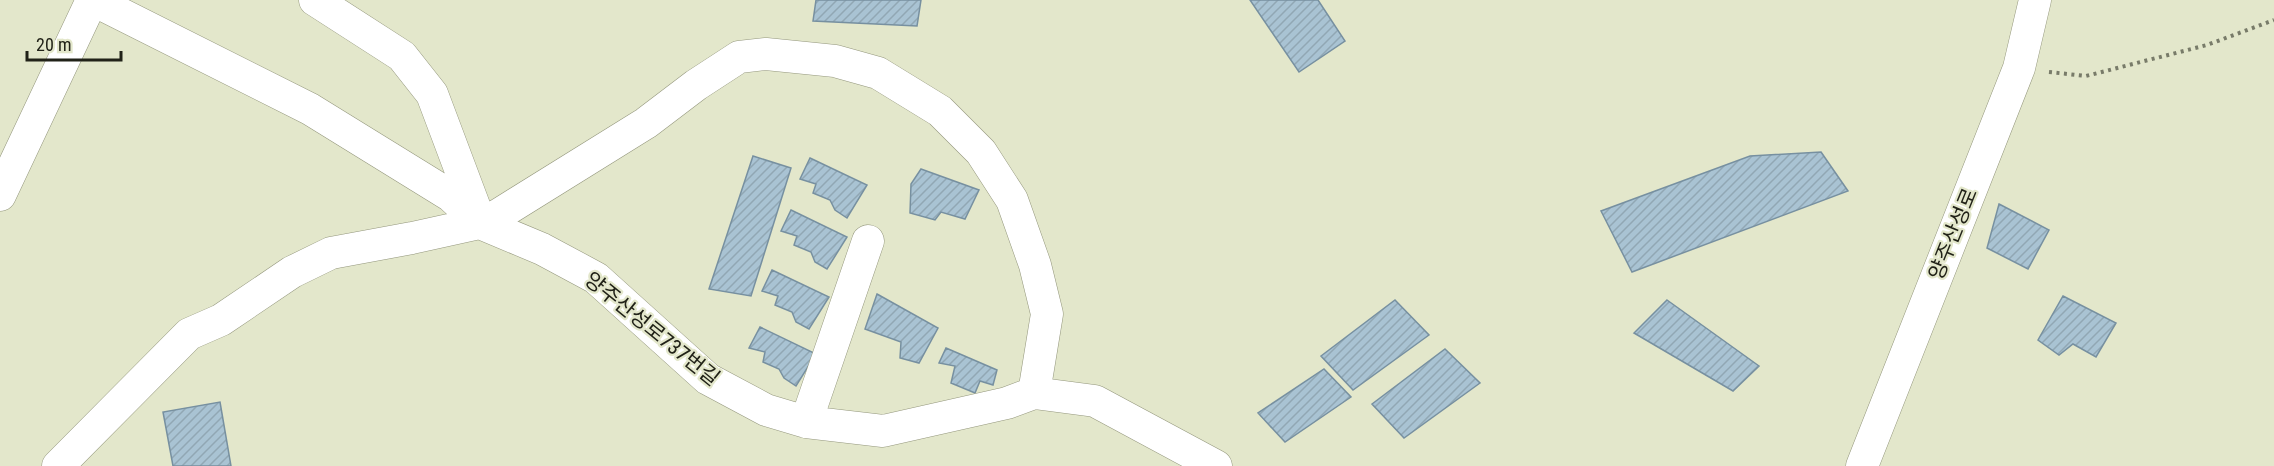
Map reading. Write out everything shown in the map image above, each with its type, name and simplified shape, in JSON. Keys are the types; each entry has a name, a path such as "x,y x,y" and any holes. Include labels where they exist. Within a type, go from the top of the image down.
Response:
{"street":[{"name":"양주산성로737번길","path":"92,0 310,109 451,196 480,223 542,249 596,278 708,380 766,410 806,422 883,431 1007,403 1034,393 1095,401 1216,466"},
{"path":"0,195 92,0"},
{"path":"315,0 402,56 432,94 480,223"},
{"name":"양주산성로","path":"1862,466 2019,68 2035,0"},
{"path":"58,466 189,334 221,320 292,272 331,253 480,223 498,215 646,123 696,85 739,57 766,54 835,61 878,74 940,111 981,152 1012,200 1035,265 1047,314 1034,393"},
{"path":"397,162 426,163 440,147 446,131"},
{"path":"806,422 867,241"}],"path":[{"path":"2019,68 2086,76 2207,45 2274,20"}],"building":[{"path":"816,0 921,0 917,26 813,21"},
{"path":"1250,0 1318,0 1345,41 1299,72"},
{"path":"1821,152 1848,191 1632,272 1601,211 1750,156"},
{"path":"753,156 791,168 751,296 709,289"},
{"path":"810,158 867,185 847,218 835,210 830,200 813,193 816,184 800,179"},
{"path":"921,169 979,190 965,219 941,212 935,220 910,213 911,184"},
{"path":"1999,204 2049,230 2028,269 1987,248"},
{"path":"791,210 847,237 827,269 815,262 811,252 794,245 797,236 781,231"},
{"path":"772,270 829,297 809,329 796,322 792,312 775,305 778,296 762,291"},
{"path":"877,294 938,328 919,363 900,358 901,342 865,329"},
{"path":"2063,296 2116,323 2096,357 2073,344 2059,355 2038,340"},
{"path":"1395,300 1429,335 1353,390 1321,356"},
{"path":"1667,300 1759,366 1733,391 1634,333"},
{"path":"760,327 816,354 796,386 784,378 779,369 763,362 765,352 749,348"},
{"path":"946,348 997,370 993,385 980,381 975,393 951,383 955,366 939,363"},
{"path":"1445,349 1480,383 1404,438 1372,404"},
{"path":"1324,369 1351,397 1285,442 1258,413"},
{"path":"220,402 231,466 173,466 163,412"}]}
